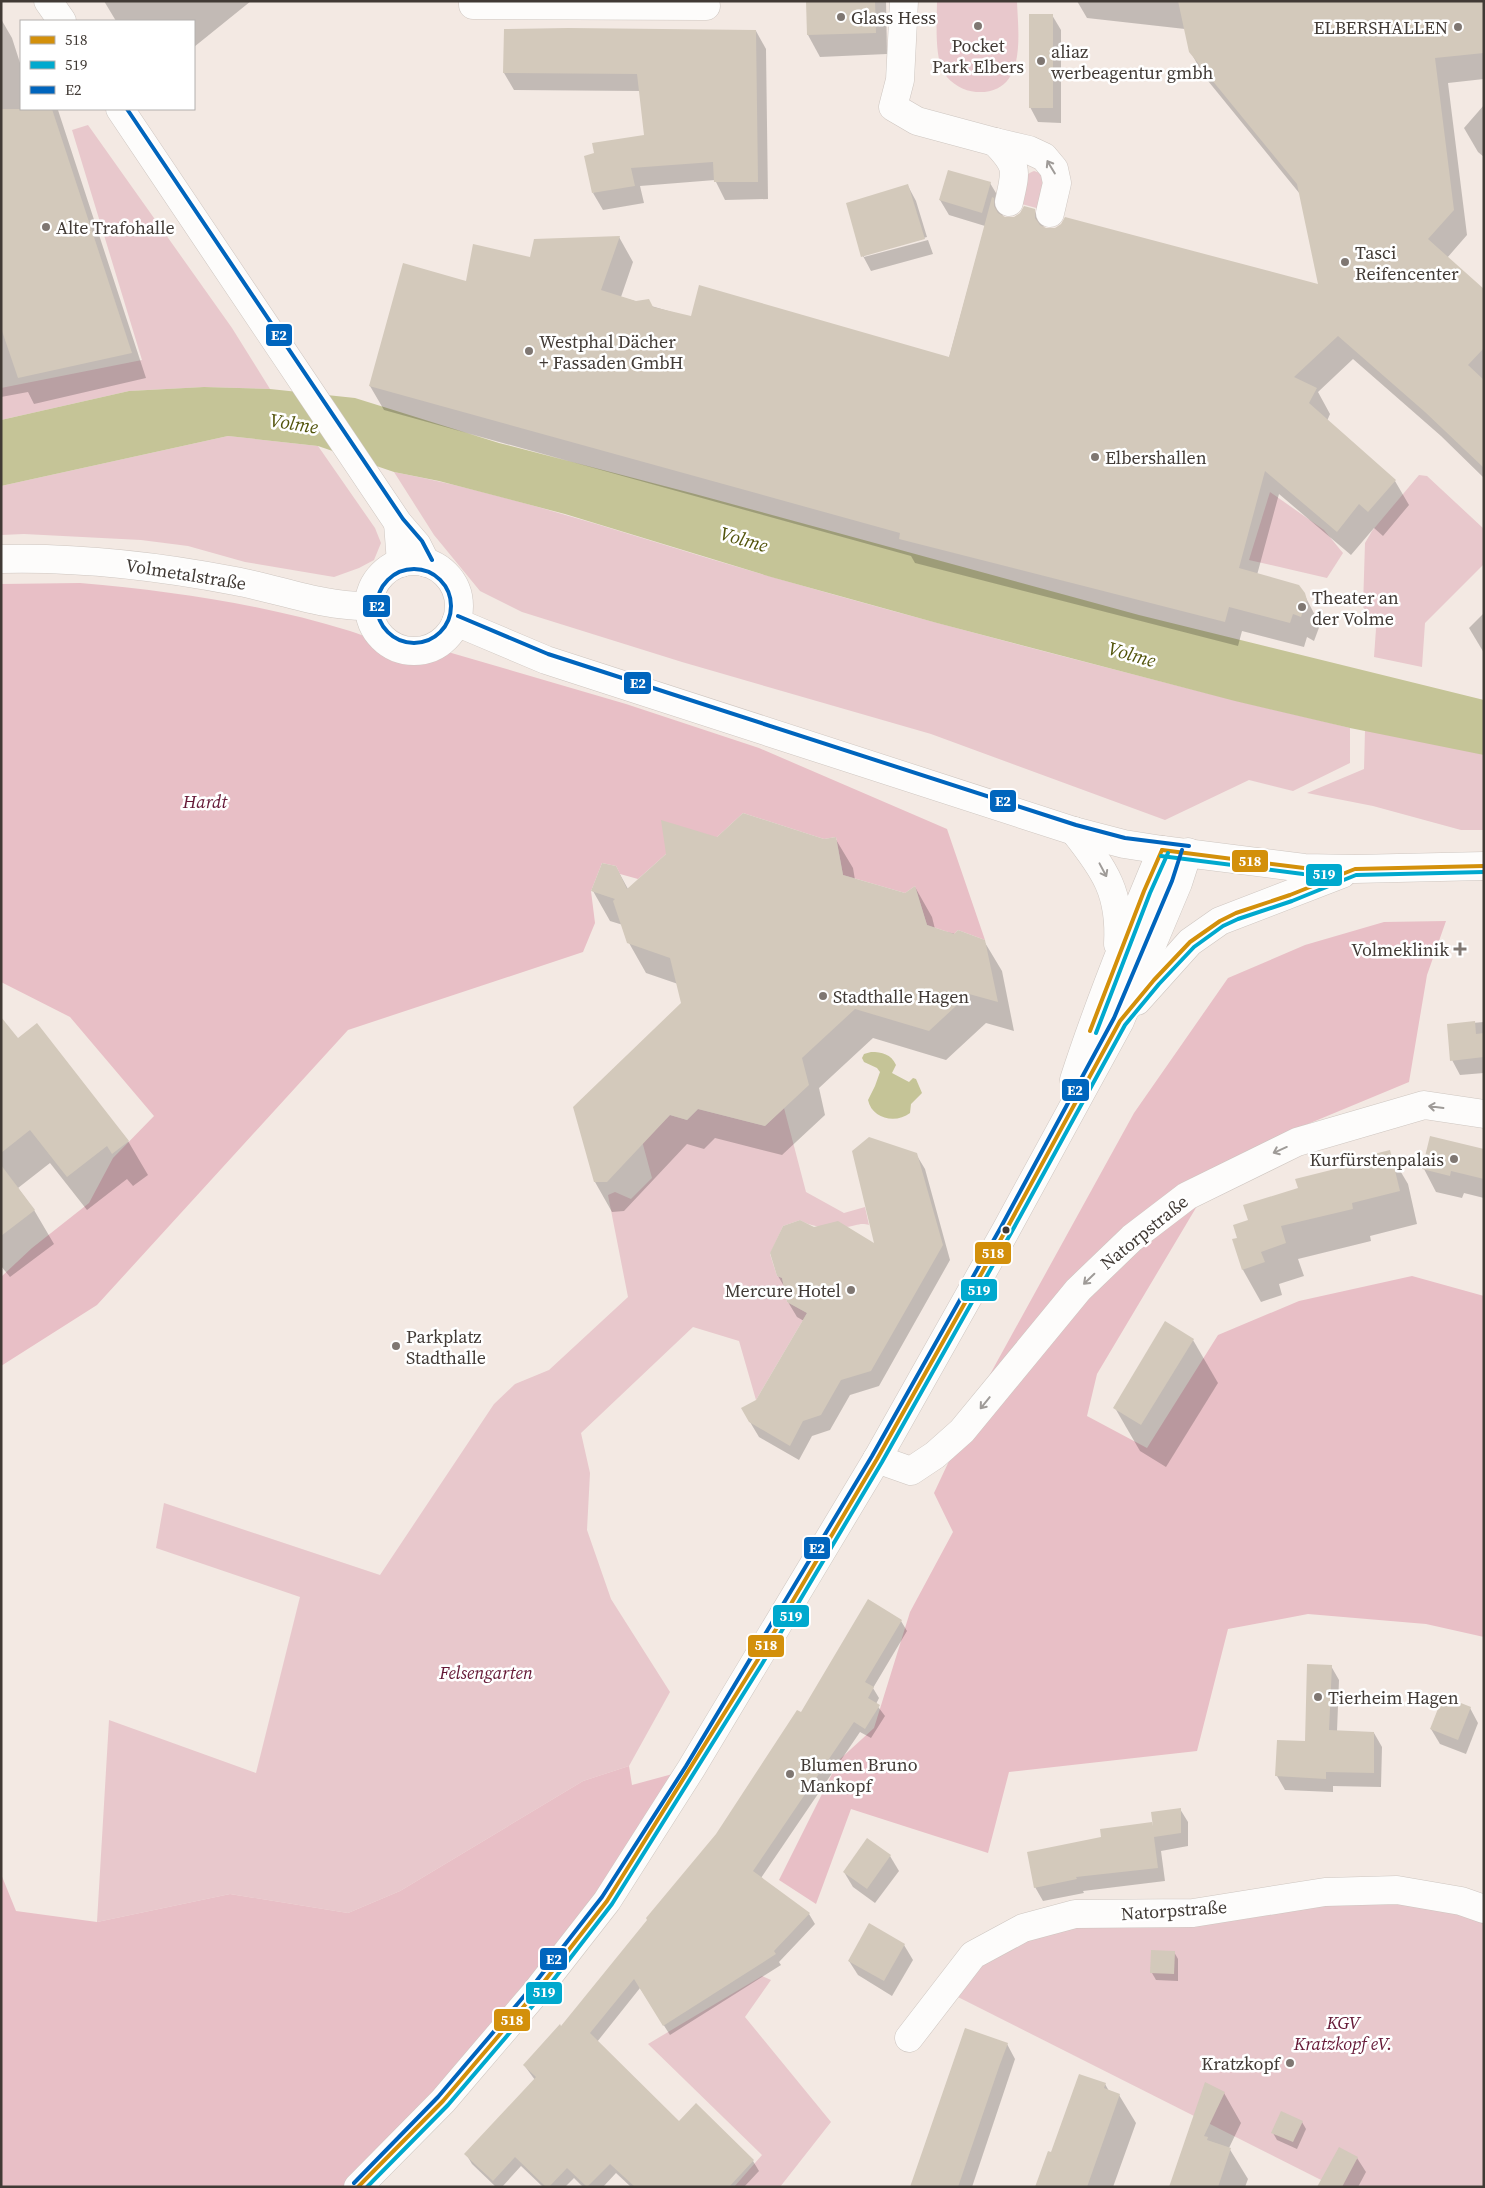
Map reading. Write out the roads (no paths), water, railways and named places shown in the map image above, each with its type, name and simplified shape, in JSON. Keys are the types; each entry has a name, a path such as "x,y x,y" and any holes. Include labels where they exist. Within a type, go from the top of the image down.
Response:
{"main road":[{"path":"48,1 61,20"},
{"path":"473,1 473,5 706,6"},
{"path":"904,1 900,80 893,107 918,120 1029,150 1044,157 1054,169 1057,183 1050,213"},
{"path":"121,110 398,523 417,545 413,563"},
{"path":"995,142 1008,155 1016,170 1009,202"},
{"name":"Volmetalstraße","path":"1,559 97,561 154,567 236,581 345,606 368,606"},
{"path":"413,563 442,571 452,583 458,596 459,608 456,622 448,635 439,643 424,650 412,651 400,649 386,642 375,630 368,606 377,580 386,570 413,563"},
{"path":"456,622 546,660 1074,831 1124,844 1304,868 1355,869 1484,866"},
{"path":"1074,831 1098,862 1113,889 1119,924 1116,961"},
{"path":"1056,1137 1091,1028 1116,961 1175,851"},
{"path":"358,2187 443,2101 536,1992 607,1901 757,1660 877,1458 1120,1021 1178,883 1175,851"},
{"path":"1120,1021 1154,980 1190,942 1220,921 1355,869"},
{"name":"Natorpstraße","path":"877,1458 911,1471 935,1455 962,1431 1078,1290 1132,1238 1187,1196 1297,1142 1424,1105 1480,1110"},
{"name":"Natorpstraße","path":"909,2038 974,1955 1023,1928 1075,1914 1193,1912 1325,1892 1397,1890 1461,1901 1484,1909"}],"water":[{"name":"Volme","path":"204,387 270,389 355,398 499,443 695,494 1139,615 1484,700 1484,755 1350,728 1235,701 937,623 771,577 565,514 439,481 394,472 318,446 228,436 1,486 1,420 129,391"},
{"path":"871,1052 882,1053 892,1058 896,1065 892,1073 909,1082 913,1078 916,1079 922,1093 911,1104 910,1113 898,1118 885,1118 874,1112 870,1106 868,1100 880,1072 877,1068 864,1062 862,1058 864,1054"}],"place":[{"name":"Glass Hess","path":"841,17"},
{"name":"Pocket Park Elbers","path":"978,26"},
{"name":"ELBERSHALLEN","path":"1458,27"},
{"name":"aliaz werbeagentur gmbh","path":"1041,61"},
{"name":"Alte Trafohalle","path":"46,227"},
{"name":"Tasci Reifencenter","path":"1345,262"},
{"name":"Westphal Dächer + Fassaden GmbH","path":"529,351"},
{"name":"Elbershallen","path":"1095,457"},
{"name":"Theater an der Volme","path":"1302,607"},
{"name":"Volmeklinik","path":"1460,949"},
{"name":"Stadthalle Hagen","path":"823,996"},
{"name":"Kurfürstenpalais","path":"1454,1159"},
{"name":"Mercure Hotel","path":"851,1290"},
{"name":"Parkplatz Stadthalle","path":"396,1346"},
{"name":"Tierheim Hagen","path":"1318,1697"},
{"name":"Blumen Bruno Mankopf","path":"790,1774"},
{"name":"Kratzkopf","path":"1290,2063"}],"park label":[{"name":"Hardt","path":"205,801"},
{"name":"Felsengarten","path":"486,1672"},
{"name":"KGV Kratzkopf eV.","path":"1343,2032"}]}
